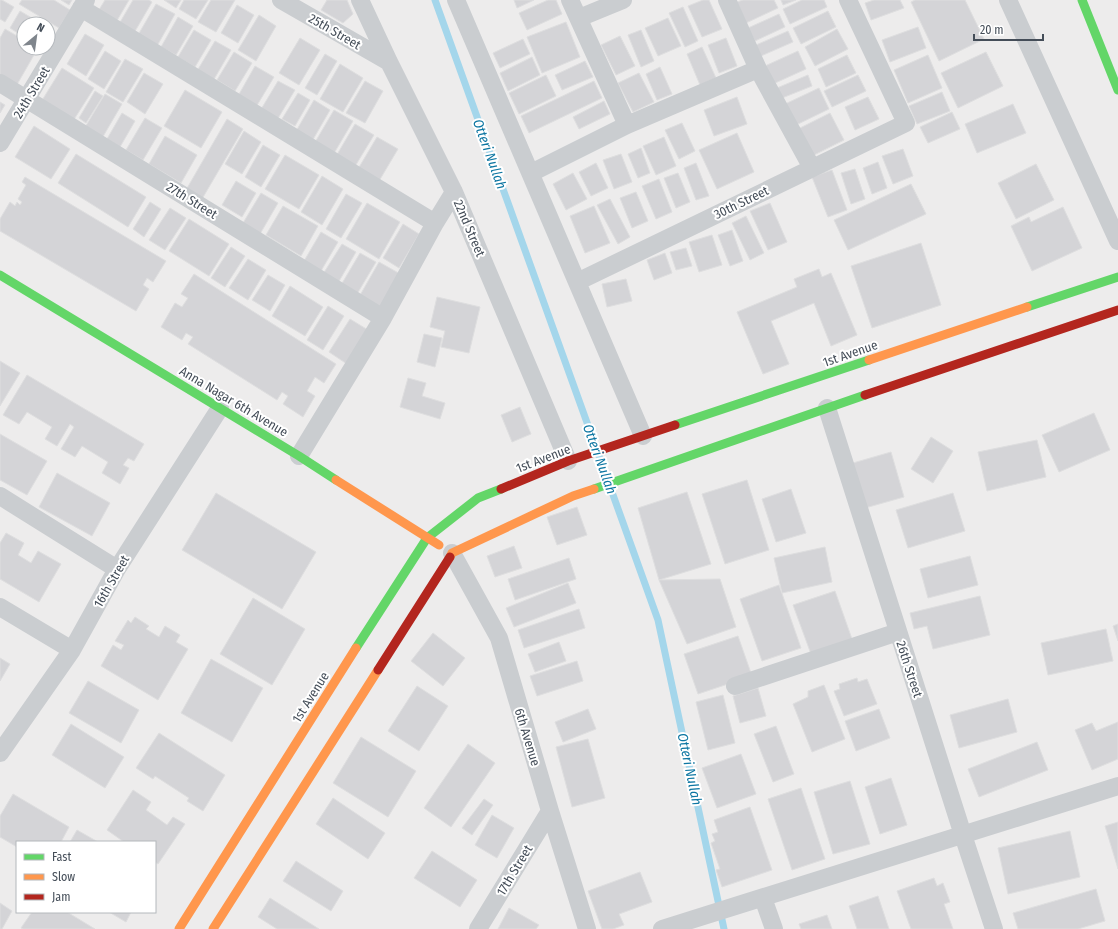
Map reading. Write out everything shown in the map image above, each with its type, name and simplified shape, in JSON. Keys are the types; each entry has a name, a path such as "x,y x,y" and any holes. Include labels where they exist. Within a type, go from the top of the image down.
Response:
{"street":[{"name":"25th Street","path":"281,0 389,62"},
{"name":"22nd Street","path":"360,0 389,62 454,192 568,462"},
{"path":"456,0 643,436"},
{"path":"570,0 627,125"},
{"path":"579,18 623,0"},
{"path":"727,0 758,69 812,168"},
{"name":"30th Street","path":"577,282 906,123 848,0"},
{"path":"1008,0 1118,242"},
{"path":"1082,0 1118,90"},
{"path":"84,4 435,223"},
{"name":"24th Street","path":"0,143 84,4"},
{"path":"531,173 627,125 758,69"},
{"name":"27th Street","path":"0,83 383,318"},
{"path":"299,456 383,318 435,223 454,192"},
{"name":"Anna Nagar 6th Avenue","path":"0,275 299,456 452,553"},
{"name":"1st Avenue","path":"179,929 427,538 478,498 587,455 1118,277"},
{"path":"213,929 452,553 574,496 827,408 1118,310"},
{"name":"16th Street","path":"0,753 72,650 117,568 220,408"},
{"name":"26th Street","path":"827,408 994,929"},
{"path":"0,496 117,568"},
{"name":"6th Avenue","path":"452,553 498,638 587,929"},
{"path":"0,607 72,650"},
{"path":"735,686 898,632"},
{"path":"662,929 1118,786"},
{"name":"17th Street","path":"478,929 550,811"},
{"path":"763,898 774,929"}],"building":[{"path":"0,0 14,7 5,22 0,19"},
{"path":"22,0 54,0 70,10 59,28 56,26 56,16 39,16 19,4"},
{"path":"61,0 72,0 69,5"},
{"path":"105,0 129,0 115,24 97,13"},
{"path":"133,0 149,0 152,2 134,33 119,24"},
{"path":"164,0 181,0 176,8"},
{"path":"184,0 208,0 196,19 179,9"},
{"path":"211,0 235,0 216,32 198,22"},
{"path":"327,0 347,0 353,14 343,23 321,10"},
{"path":"514,0 534,0 517,8"},
{"path":"548,0 556,0 562,14 527,30 519,13"},
{"path":"703,0 709,0 722,29 702,37 688,6"},
{"path":"743,0 774,0 778,8 746,23 737,2"},
{"path":"781,0 796,0 783,5"},
{"path":"802,0 824,0 827,7 790,24 783,9"},
{"path":"874,0 900,0 904,8 871,20 865,3"},
{"path":"915,0 965,0 984,39 939,61 911,2"},
{"path":"156,4 175,14 157,46 138,35"},
{"path":"237,5 254,15 238,43 221,33"},
{"path":"683,7 698,41 685,47 669,13"},
{"path":"20,11 28,16 17,16"},
{"path":"828,11 836,27 801,44 793,28"},
{"path":"779,14 785,27 755,41 748,28"},
{"path":"259,15 276,26 256,61 238,50"},
{"path":"178,17 193,26 176,55 161,47"},
{"path":"16,18 16,32 10,28"},
{"path":"668,18 681,46 658,56 645,28"},
{"path":"566,22 580,57 542,73 527,37"},
{"path":"918,27 926,48 890,62 882,40"},
{"path":"5,29 16,35 16,56 33,56 15,88 0,80 0,38"},
{"path":"837,29 848,49 815,66 805,47"},
{"path":"194,30 211,40 195,67 178,57"},
{"path":"641,30 654,61 641,67 628,35"},
{"path":"788,31 793,42 761,56 756,45"},
{"path":"85,34 104,45 86,76 67,64"},
{"path":"620,36 635,66 616,75 601,45"},
{"path":"300,38 320,50 299,85 279,73"},
{"path":"726,38 737,66 719,73 708,45"},
{"path":"523,39 530,54 500,68 493,53"},
{"path":"215,41 231,50 213,81 197,71"},
{"path":"702,47 716,78 700,85 687,54"},
{"path":"105,51 121,61 104,89 88,79"},
{"path":"798,51 806,69 773,84 765,66"},
{"path":"234,52 252,63 235,91 217,80"},
{"path":"986,52 1003,86 958,108 941,73"},
{"path":"325,54 337,61 317,95 305,88"},
{"path":"847,55 856,73 826,87 818,69"},
{"path":"928,55 942,88 908,103 894,70"},
{"path":"532,57 540,75 508,91 500,73"},
{"path":"125,59 143,69 123,102 106,92"},
{"path":"585,61 593,77 562,90 555,75"},
{"path":"340,64 363,78 343,112 320,99"},
{"path":"255,66 274,77 256,107 238,96"},
{"path":"660,67 672,94 657,100 646,74"},
{"path":"62,68 94,88 73,121 41,102"},
{"path":"144,73 163,84 145,114 127,102"},
{"path":"639,73 654,102 633,112 618,83"},
{"path":"546,75 556,96 519,114 509,93"},
{"path":"808,75 812,86 782,98 777,88"},
{"path":"858,75 866,91 832,107 824,91"},
{"path":"278,81 295,90 277,120 260,111"},
{"path":"365,81 383,91 365,123 346,113"},
{"path":"594,81 602,98 529,133 521,116"},
{"path":"819,88 829,109 794,126 783,105"},
{"path":"185,90 222,112 201,148 164,126"},
{"path":"95,91 103,96 86,123 79,118"},
{"path":"942,92 950,111 917,124 909,106"},
{"path":"298,93 310,100 295,126 282,119"},
{"path":"105,94 122,104 101,140 84,129"},
{"path":"737,97 747,124 714,136 704,110"},
{"path":"868,97 879,119 855,130 845,107"},
{"path":"314,100 330,110 311,143 295,133"},
{"path":"604,101 610,114 579,129 573,117"},
{"path":"0,102 5,105 0,113"},
{"path":"1013,104 1026,133 977,153 965,124"},
{"path":"334,110 353,121 333,155 314,144"},
{"path":"952,112 960,129 928,143 920,127"},
{"path":"122,113 135,121 120,147 107,139"},
{"path":"830,113 844,140 810,157 796,130"},
{"path":"145,118 162,128 143,160 126,150"},
{"path":"227,119 243,129 202,199 186,190"},
{"path":"682,123 695,151 679,159 665,130"},
{"path":"355,124 374,135 354,168 335,158"},
{"path":"34,126 70,149 51,179 15,157"},
{"path":"244,131 261,142 242,174 225,164"},
{"path":"737,133 754,172 717,189 699,150"},
{"path":"165,136 197,155 181,183 149,164"},
{"path":"377,137 398,149 379,181 358,169"},
{"path":"664,137 676,166 656,175 643,146"},
{"path":"263,145 280,155 261,187 245,177"},
{"path":"641,148 650,173 638,178 628,154"},
{"path":"903,149 913,176 893,184 882,156"},
{"path":"76,154 146,197 128,227 58,183"},
{"path":"621,154 632,182 614,189 603,160"},
{"path":"285,155 319,175 299,209 265,189"},
{"path":"878,162 887,188 872,194 863,168"},
{"path":"596,163 608,188 591,196 579,172"},
{"path":"696,163 709,196 696,200 684,168"},
{"path":"1036,164 1054,200 1016,219 998,183"},
{"path":"855,169 865,199 851,204 841,173"},
{"path":"832,170 847,210 828,217 812,177"},
{"path":"573,173 587,199 566,210 553,184"},
{"path":"678,173 690,202 676,208 664,178"},
{"path":"322,176 343,189 322,225 301,212"},
{"path":"25,177 166,261 153,282 147,278 143,285 149,289 136,311 0,231 0,219 10,202 15,206 17,202 20,205 22,202 18,199 26,185 22,182"},
{"path":"659,179 672,212 656,219 642,186"},
{"path":"236,181 256,193 242,217 222,205"},
{"path":"911,184 926,214 848,250 834,220"},
{"path":"636,192 648,221 632,228 620,198"},
{"path":"261,193 278,203 260,234 243,223"},
{"path":"346,194 362,203 341,238 326,229"},
{"path":"610,199 630,237 618,244 597,205"},
{"path":"150,202 161,209 144,237 133,229"},
{"path":"367,203 400,222 379,259 346,239"},
{"path":"770,203 787,242 768,250 750,211"},
{"path":"283,206 318,226 301,256 266,235"},
{"path":"594,206 610,243 585,253 570,216"},
{"path":"1063,207 1082,248 1032,271 1011,226 1029,217 1031,222"},
{"path":"170,208 186,218 165,250 149,240"},
{"path":"746,216 764,253 750,260 732,223"},
{"path":"189,219 229,244 209,276 169,251"},
{"path":"403,224 419,234 399,268 383,258"},
{"path":"732,230 743,261 730,266 718,235"},
{"path":"321,232 338,242 321,271 304,261"},
{"path":"712,235 722,265 699,272 689,242"},
{"path":"921,243 941,305 872,328 851,266"},
{"path":"342,244 356,252 338,283 323,274"},
{"path":"231,247 245,256 225,287 211,278"},
{"path":"686,248 692,266 676,270 670,252"},
{"path":"360,253 376,262 357,294 341,285"},
{"path":"665,253 672,273 654,280 647,260"},
{"path":"248,259 266,270 248,300 229,288"},
{"path":"379,262 402,275 382,310 359,297"},
{"path":"819,269 822,277 831,273 857,335 831,346 814,303 771,321 789,364 763,374 737,312 797,287 794,279"},
{"path":"194,274 336,364 324,383 315,377 307,391 315,396 303,417 283,404 288,396 282,392 277,400 188,344 193,337 186,333 182,340 161,327 175,303 182,307 188,298 181,294"},
{"path":"268,275 285,285 270,311 252,300"},
{"path":"626,279 632,301 607,307 602,284"},
{"path":"290,286 323,307 305,336 272,316"},
{"path":"437,297 480,307 469,353 441,347 445,331 430,327"},
{"path":"328,306 344,316 323,350 307,340"},
{"path":"350,319 368,330 347,364 329,352"},
{"path":"424,334 442,338 435,367 417,362"},
{"path":"0,361 20,373 0,406"},
{"path":"27,375 144,444 134,461 128,458 123,465 129,468 120,484 102,473 108,462 82,446 75,457 61,449 74,427 70,424 57,446 45,439 52,427 27,412 19,424 3,415"},
{"path":"408,378 426,383 422,396 445,403 440,419 400,407"},
{"path":"520,407 531,434 512,442 501,415"},
{"path":"1094,413 1110,450 1059,472 1042,435"},
{"path":"0,434 47,461 27,495 0,480"},
{"path":"931,437 953,451 933,483 911,469"},
{"path":"1037,440 1046,477 987,491 978,452"},
{"path":"891,452 904,497 865,508 853,463"},
{"path":"57,473 110,503 92,536 39,507"},
{"path":"747,480 769,550 725,564 702,494"},
{"path":"791,489 806,533 776,542 762,499"},
{"path":"687,492 711,564 659,580 638,508"},
{"path":"216,493 316,552 282,609 182,550"},
{"path":"953,493 965,531 908,548 896,510"},
{"path":"577,507 587,535 557,545 547,517"},
{"path":"6,533 24,543 18,555 31,563 38,551 61,564 39,602 0,579 0,543"},
{"path":"514,546 522,568 495,577 487,556"},
{"path":"825,547 832,582 782,593 774,558"},
{"path":"970,556 978,585 928,598 920,569"},
{"path":"569,558 576,579 515,600 508,579"},
{"path":"720,579 736,627 687,644 659,580"},
{"path":"568,583 576,603 514,627 506,608"},
{"path":"779,585 801,648 762,661 740,599"},
{"path":"835,591 852,639 811,654 793,605"},
{"path":"980,596 990,635 933,649 927,626 914,629 910,613"},
{"path":"253,598 305,629 272,685 220,654"},
{"path":"579,609 585,628 524,648 518,630"},
{"path":"135,617 149,626 146,629 159,637 165,626 180,635 176,642 188,649 158,700 101,666 113,645 121,650 124,645 115,641 128,620 131,623"},
{"path":"1118,624 1118,641 1113,626"},
{"path":"1106,629 1113,661 1048,675 1041,643"},
{"path":"433,633 465,658 443,686 411,661"},
{"path":"738,636 752,676 698,694 684,654"},
{"path":"559,642 566,661 535,672 528,654"},
{"path":"0,658 10,664 0,681"},
{"path":"211,659 263,688 232,742 181,713"},
{"path":"577,661 583,681 537,696 530,676"},
{"path":"857,678 858,682 867,679 877,704 844,716 834,691 840,689 839,684"},
{"path":"88,681 139,710 121,743 69,713"},
{"path":"824,685 845,739 812,752 793,704 808,697 808,691"},
{"path":"417,686 448,706 419,751 388,731"},
{"path":"758,688 766,716 740,723 733,696"},
{"path":"723,695 735,743 708,750 696,702"},
{"path":"1008,699 1017,732 959,748 950,715"},
{"path":"588,709 596,729 563,742 555,722"},
{"path":"879,709 890,738 856,751 845,721"},
{"path":"1118,722 1118,759 1092,770 1075,730 1092,723 1096,731"},
{"path":"71,724 124,757 105,788 52,755"},
{"path":"776,726 794,774 773,782 754,734"},
{"path":"159,733 225,775 203,811 187,801 189,798 155,776 153,779 136,768"},
{"path":"361,737 416,771 388,817 333,783"},
{"path":"588,739 605,798 572,807 556,747"},
{"path":"1037,742 1048,770 979,797 968,769"},
{"path":"468,744 495,763 451,827 424,808"},
{"path":"741,754 756,794 717,808 702,768"},
{"path":"891,778 907,825 880,834 865,787"},
{"path":"850,781 870,844 833,854 814,792"},
{"path":"801,788 825,859 792,870 768,799"},
{"path":"133,790 151,802 146,810 167,825 173,817 185,824 158,864 156,863 156,841 123,841 107,830"},
{"path":"13,794 69,827 62,841 16,841 16,846 0,837 0,816"},
{"path":"333,798 385,833 368,859 316,824"},
{"path":"484,799 493,805 472,835 462,828"},
{"path":"750,807 772,870 722,887 716,870 720,869 711,843 715,841 712,834 718,832 714,820"},
{"path":"492,815 514,828 497,858 475,845"},
{"path":"1118,822 1118,869 1105,826"},
{"path":"77,830 96,841 71,841"},
{"path":"1070,831 1080,877 1008,894 998,848"},
{"path":"432,851 477,880 460,907 414,878"},
{"path":"296,861 343,891 331,911 283,881"},
{"path":"640,872 652,902 619,914 624,925 613,929 602,929 588,891"},
{"path":"934,878 937,886 943,883 950,902 944,904 953,929 911,929 897,891"},
{"path":"1096,889 1105,921 1078,929 1018,929 1013,913"},
{"path":"878,896 889,929 857,929 849,906"},
{"path":"270,898 319,929 277,929 258,917"},
{"path":"0,903 12,911 2,929 0,929"},
{"path":"509,908 539,925 536,929 498,929"},
{"path":"31,913 69,913 95,929 23,929 21,928"},
{"path":"111,913 130,913 126,922"},
{"path":"827,915 832,929 801,929 799,924"}],"waterway":[{"name":"Otteri Nullah","path":"435,0 658,620 724,929"}],"traffic: fast":[{"path":"1082,0 1118,90"},
{"path":"0,275 299,456 336,480"},
{"path":"1027,307 1118,277"},
{"path":"675,425 869,360"},
{"path":"594,489 865,395"},
{"path":"356,648 427,538 478,498 501,489"}],"traffic: slow":[{"path":"869,360 1027,307"},
{"path":"336,480 439,545"},
{"path":"450,557 452,553 573,496 594,489"},
{"path":"179,929 356,648"},
{"path":"213,929 378,670"}],"traffic: jam":[{"path":"865,395 1118,310"},
{"path":"501,489 568,461 675,425"},
{"path":"378,670 450,557"}]}
